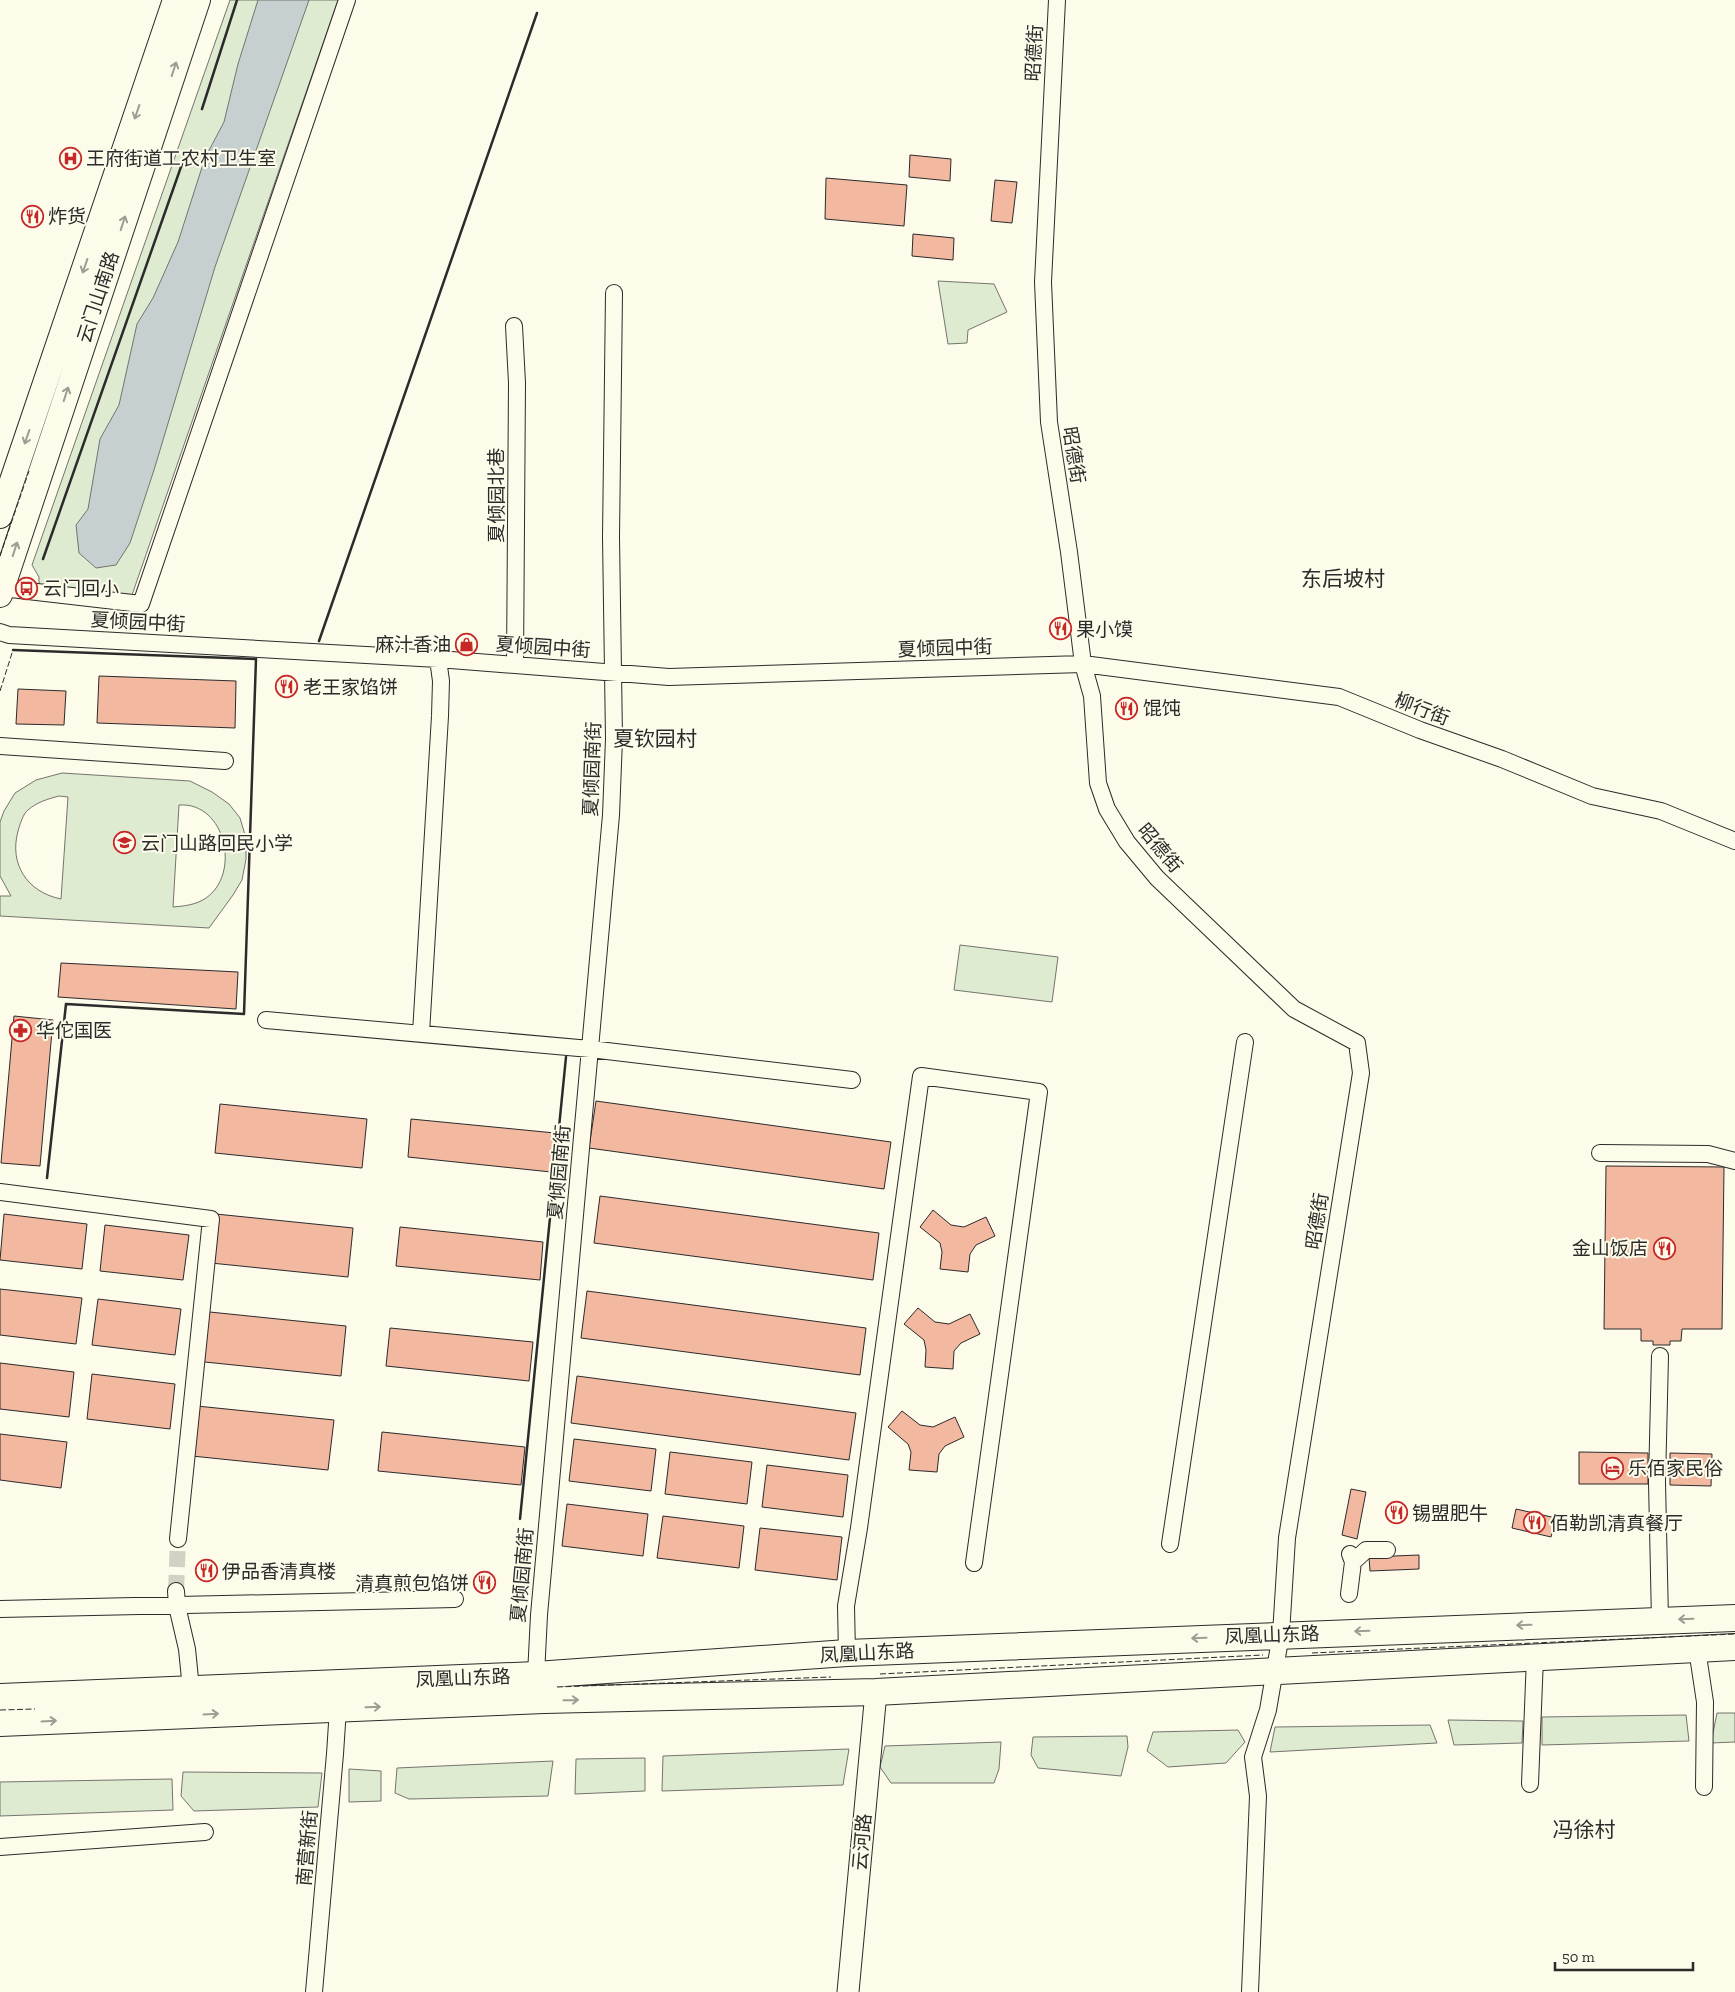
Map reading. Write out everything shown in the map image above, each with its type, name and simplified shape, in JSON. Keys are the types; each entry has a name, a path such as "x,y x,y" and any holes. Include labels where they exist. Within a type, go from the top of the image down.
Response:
{"main road":[{"name":"云门山南路","path":"0,516 175,0"},
{"name":"云门山南路","path":"1,592 198,0"},
{"name":"凤凰山东路","path":"0,1697 536,1674 847,1653 1281,1634 1735,1618"},
{"name":"凤凰山东路","path":"0,1724 544,1700 876,1692 1735,1647"}],"street":[{"path":"1,592 140,604 347,0"},
{"name":"昭德街","path":"1057,0 1042,282 1049,422 1069,552 1083,664 1092,696 1098,783 1107,809 1127,842 1157,878 1294,1009 1356,1043 1361,1073 1287,1538 1281,1634"},
{"name":"夏倾园南街","path":"544,1700 536,1674 538,1615 590,1050 610,814 614,739 611,537 614,293"},
{"name":"夏倾园北巷","path":"514,326 517,383 515,665"},
{"name":"夏倾园中街","path":"0,632 9,635 438,659 669,677 1083,664"},
{"path":"421,1033 442,682 438,659"},
{"name":"柳行街","path":"1083,664 1339,697 1592,796 1661,811 1735,841"},
{"path":"0,746 225,761"},
{"path":"266,1020 590,1050 852,1080"},
{"path":"1170,1544 1245,1042"},
{"path":"847,1653 846,1606 861,1519 921,1076 1039,1092 974,1563"},
{"path":"1600,1153 1708,1154 1735,1161"},
{"path":"0,1192 211,1219 178,1539"},
{"path":"1660,1356 1657,1482 1660,1620"},
{"path":"1349,1594 1352,1558 1366,1550 1387,1550"},
{"path":"176,1598 187,1649 191,1689"},
{"path":"0,1610 176,1598 455,1599"},
{"path":"1250,1992 1258,1796 1253,1757 1268,1710 1281,1634"},
{"path":"1697,1649 1705,1702 1704,1787"},
{"path":"1530,1784 1535,1657"},
{"name":"云河路","path":"848,1992 876,1692"},
{"name":"南营新街","path":"314,1992 336,1754 338,1708"},
{"path":"0,1847 205,1832"}],"green space":[{"path":"230,0 338,0 132,595 39,591 39,577 32,565"},
{"path":"938,281 994,284 1007,312 968,330 967,343 948,344"},
{"path":"62,773 190,781 212,792 229,804 240,818 246,838 246,859 242,880 209,928 0,916 0,896 11,896 0,876 0,822 4,811 15,793 36,780","holes":["59,796 68,797 61,899 39,890 30,883 23,875 16,855 18,831 26,812 39,803","179,805 195,807 208,815 217,827 223,841 225,857 223,873 217,887 206,898 194,904 173,907"]},
{"path":"960,945 1058,957 1052,1002 954,990"},
{"path":"1717,1713 1735,1713 1735,1742 1711,1743"},
{"path":"1686,1715 1689,1741 1542,1745 1542,1717"},
{"path":"1448,1720 1523,1721 1522,1743 1454,1745"},
{"path":"1430,1725 1437,1743 1270,1752 1275,1727"},
{"path":"1238,1730 1245,1742 1226,1763 1168,1767 1147,1751 1153,1732"},
{"path":"1127,1736 1128,1747 1121,1776 1038,1768 1031,1755 1033,1737"},
{"path":"1001,1742 999,1769 994,1783 891,1783 880,1767 885,1746"},
{"path":"849,1749 843,1785 662,1791 663,1756"},
{"path":"645,1758 645,1791 575,1794 576,1759"},
{"path":"553,1761 548,1796 409,1799 395,1793 397,1768"},
{"path":"349,1769 381,1771 381,1801 349,1802"},
{"path":"183,1772 322,1773 318,1807 194,1811 181,1796"},
{"path":"172,1779 173,1810 0,1816 0,1782"}],"shaded area":[{"path":"258,0 309,0 215,267 130,543 116,565 96,568 79,553 76,525 88,509 100,439 119,405 137,324 153,298 178,242 205,158 224,122 238,64"}],"building":[{"path":"910,155 951,159 950,181 909,177"},
{"path":"826,178 907,185 904,226 825,219"},
{"path":"995,180 1017,182 1012,223 991,221"},
{"path":"913,234 954,238 953,260 912,256"},
{"path":"99,676 236,681 235,728 97,723"},
{"path":"18,689 66,691 64,725 16,724"},
{"path":"61,963 238,972 236,1009 58,997"},
{"path":"14,1016 53,1020 40,1166 1,1163"},
{"path":"596,1101 891,1142 884,1189 589,1148"},
{"path":"220,1104 367,1119 362,1168 215,1153"},
{"path":"411,1119 555,1133 551,1172 408,1157"},
{"name":"金山饭店","path":"1606,1166 1724,1167 1722,1329 1682,1329 1681,1341 1670,1341 1670,1345 1653,1345 1653,1341 1641,1341 1641,1329 1604,1329"},
{"path":"600,1196 879,1233 873,1280 594,1243"},
{"path":"933,1210 951,1225 964,1227 986,1217 995,1236 976,1245 970,1254 968,1272 940,1269 942,1252 940,1243 920,1227"},
{"path":"206,1213 353,1228 348,1277 201,1262"},
{"path":"4,1214 87,1224 82,1269 0,1260"},
{"path":"105,1225 189,1235 183,1280 100,1271"},
{"path":"400,1227 543,1242 540,1280 396,1266"},
{"path":"0,1289 82,1298 76,1344 0,1335"},
{"path":"587,1291 866,1328 860,1375 581,1338"},
{"path":"98,1299 181,1309 175,1355 92,1345"},
{"path":"918,1308 935,1322 949,1324 970,1314 980,1334 961,1343 954,1351 953,1369 925,1367 926,1350 924,1340 904,1324"},
{"path":"200,1311 346,1326 341,1376 195,1361"},
{"path":"390,1328 533,1342 529,1381 386,1366"},
{"path":"0,1363 74,1372 69,1417 0,1409"},
{"path":"92,1374 175,1384 170,1429 87,1419"},
{"path":"577,1376 856,1413 849,1460 571,1423"},
{"path":"187,1405 334,1420 328,1470 182,1455"},
{"path":"902,1411 920,1425 933,1427 955,1417 964,1437 945,1446 939,1454 937,1472 909,1470 911,1452 908,1444 888,1427"},
{"path":"382,1432 525,1447 521,1485 378,1471"},
{"path":"0,1434 67,1442 61,1488 0,1480"},
{"path":"574,1439 656,1449 651,1491 569,1481"},
{"path":"670,1452 752,1462 747,1504 665,1494"},
{"path":"1579,1452 1648,1453 1648,1484 1579,1484"},
{"path":"1670,1453 1712,1454 1711,1486 1670,1485"},
{"path":"767,1465 848,1475 843,1517 762,1507"},
{"path":"1351,1489 1366,1492 1357,1539 1342,1535"},
{"path":"567,1504 648,1514 643,1556 562,1546"},
{"name":"佰勒凯清真餐厅","path":"1516,1509 1556,1518 1551,1537 1512,1528"},
{"path":"663,1516 744,1526 739,1568 657,1558"},
{"path":"760,1528 842,1537 837,1580 755,1570"},
{"path":"1419,1555 1419,1569 1370,1571 1369,1557"}],"tunnel":[{"path":"176,1591 178,1539"}],"fence":[{"path":"0,556 29,471"},
{"path":"0,691 13,650"},
{"path":"1312,1653 1735,1634"},
{"path":"880,1674 1263,1655"},
{"path":"557,1687 831,1677"},
{"path":"0,1710 35,1709"}],"wall":[{"path":"202,109 237,0"},
{"path":"319,641 537,13"},
{"path":"43,559 182,164"},
{"path":"13,650 256,659 244,1014 66,1004 47,1178"},
{"path":"520,1519 566,1057"}],"place":[{"name":"王府街道工农村卫生室","path":"70,158"},
{"name":"炸货","path":"32,216"},
{"name":"云门回小","path":"27,588"},
{"name":"果小馍","path":"1060,629"},
{"name":"麻汁香油","path":"467,644"},
{"name":"老王家馅饼","path":"287,687"},
{"name":"馄饨","path":"1127,708"},
{"name":"云门山路回民小学","path":"125,843"},
{"name":"华佗国医","path":"20,1030"},
{"name":"金山饭店","path":"1664,1248"},
{"name":"乐佰家民俗","path":"1612,1468"},
{"name":"锡盟肥牛","path":"1396,1513"},
{"name":"佰勒凯清真餐厅","path":"1534,1523"},
{"name":"伊品香清真楼","path":"206,1571"},
{"name":"清真煎包馅饼","path":"485,1583"}],"district":[{"name":"东后坡村","path":"1343,578"},
{"name":"夏钦园村","path":"655,738"},
{"name":"冯徐村","path":"1584,1829"}]}
